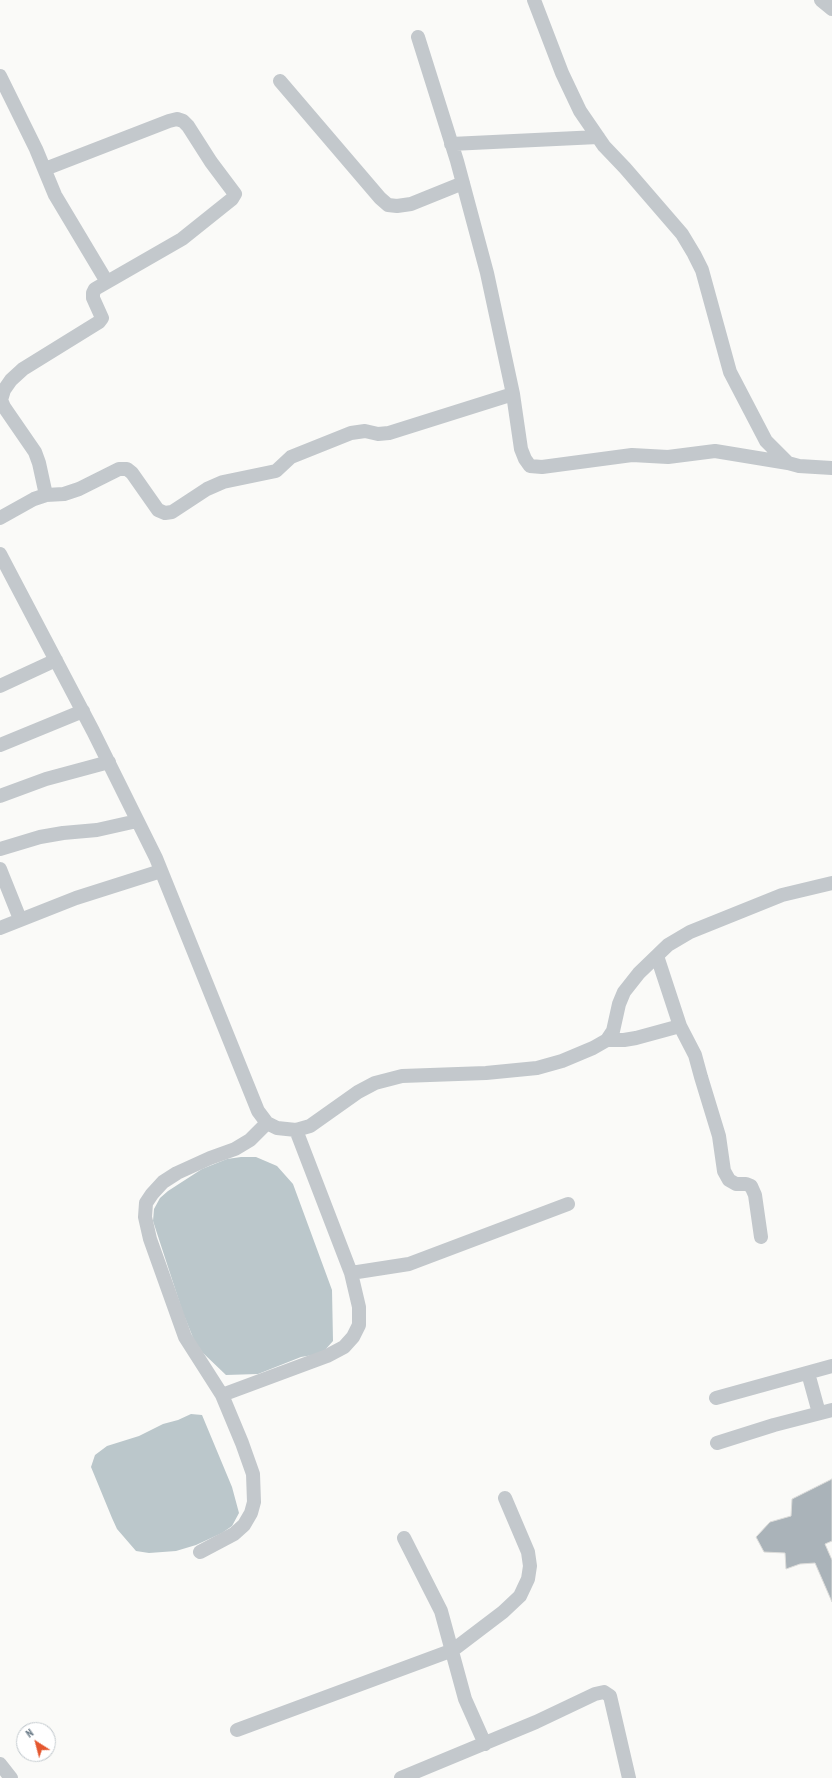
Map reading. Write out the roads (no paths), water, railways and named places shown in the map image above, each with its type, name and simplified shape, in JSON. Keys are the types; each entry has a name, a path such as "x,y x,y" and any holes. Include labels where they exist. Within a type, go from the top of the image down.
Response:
{"street":[{"path":"534,0 562,73 580,111 604,146 682,234 694,254 702,270 730,372 766,440 788,462"},
{"path":"821,0 832,9"},
{"path":"418,37 463,183 487,274 513,394 521,449 530,466 542,466 632,455 668,457 715,451 788,462 799,466 832,468"},
{"path":"0,76 44,169 54,195 107,282"},
{"path":"280,81 380,198 388,205 397,206 411,204 463,183"},
{"path":"44,169 168,121 177,119 183,121 188,126 211,162 235,194 232,199 193,231 95,289 93,293 102,318 99,322 23,369 11,380 4,390 1,400 4,407 35,452 46,495"},
{"path":"451,144 598,137"},
{"path":"0,518 46,495 64,494 79,489 119,469 127,468 158,510 166,513 172,512 207,489 223,482 276,471 291,457 351,433 365,431 378,434 389,433 513,394"},
{"path":"0,554 109,762 161,871 248,1091 258,1111 267,1123 277,1128 296,1130 310,1126 358,1092 375,1083 402,1076 486,1073 537,1068 562,1061 587,1051 607,1040 636,1038 680,1026"},
{"path":"0,686 56,660"},
{"path":"0,745 83,711"},
{"path":"0,796 46,779 109,762"},
{"path":"0,849 40,837 62,833 97,830 137,821"},
{"path":"0,869 20,919"},
{"path":"0,928 76,898 161,871"},
{"path":"607,1040 613,1031 619,1004 624,992 639,973 668,945 690,932 782,895 832,883"},
{"path":"657,956 680,1026 695,1056 719,1136 724,1172 729,1180 736,1184 746,1184 751,1186 755,1195 761,1237"},
{"path":"200,1552 234,1534 244,1525 251,1513 254,1502 253,1474 222,1395 185,1337 150,1239 145,1217 146,1203 163,1182 210,1158 235,1149 250,1140 267,1123"},
{"path":"222,1395 327,1356 344,1347 353,1337 359,1325 359,1307 351,1273 296,1130"},
{"path":"351,1273 409,1264 568,1204"},
{"path":"716,1398 832,1366"},
{"path":"717,1443 826,1412 808,1373"},
{"path":"237,1730 453,1650 504,1612 520,1596 528,1579 530,1566 528,1552 505,1498"},
{"path":"404,1538 439,1605 453,1650 457,1672 465,1699 485,1744"},
{"path":"401,1778 536,1722 595,1694 604,1692 610,1696 629,1778"},
{"path":"0,1764 11,1778"}]}
